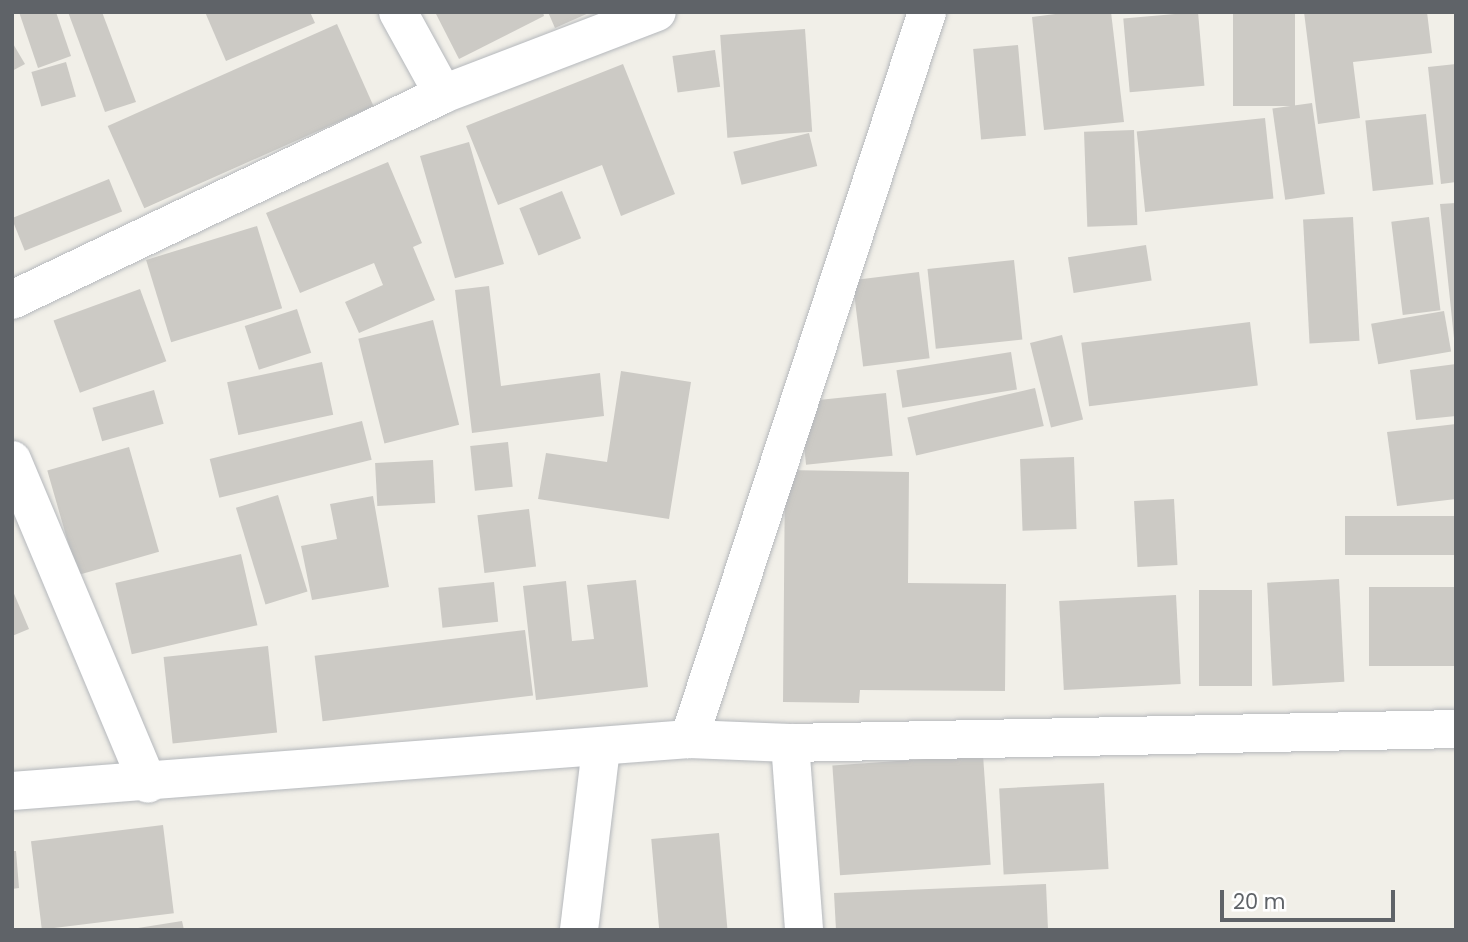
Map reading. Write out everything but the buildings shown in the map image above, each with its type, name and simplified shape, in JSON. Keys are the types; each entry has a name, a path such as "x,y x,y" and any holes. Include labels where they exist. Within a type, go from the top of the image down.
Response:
{"street":[{"path":"398,12 443,94"},
{"path":"12,300 443,94 657,12"},
{"path":"689,739 927,12"},
{"path":"12,460 148,784"},
{"path":"12,791 148,784 689,739 790,743 1456,729"},
{"path":"790,743 804,930"},
{"path":"579,930 601,747"}]}
